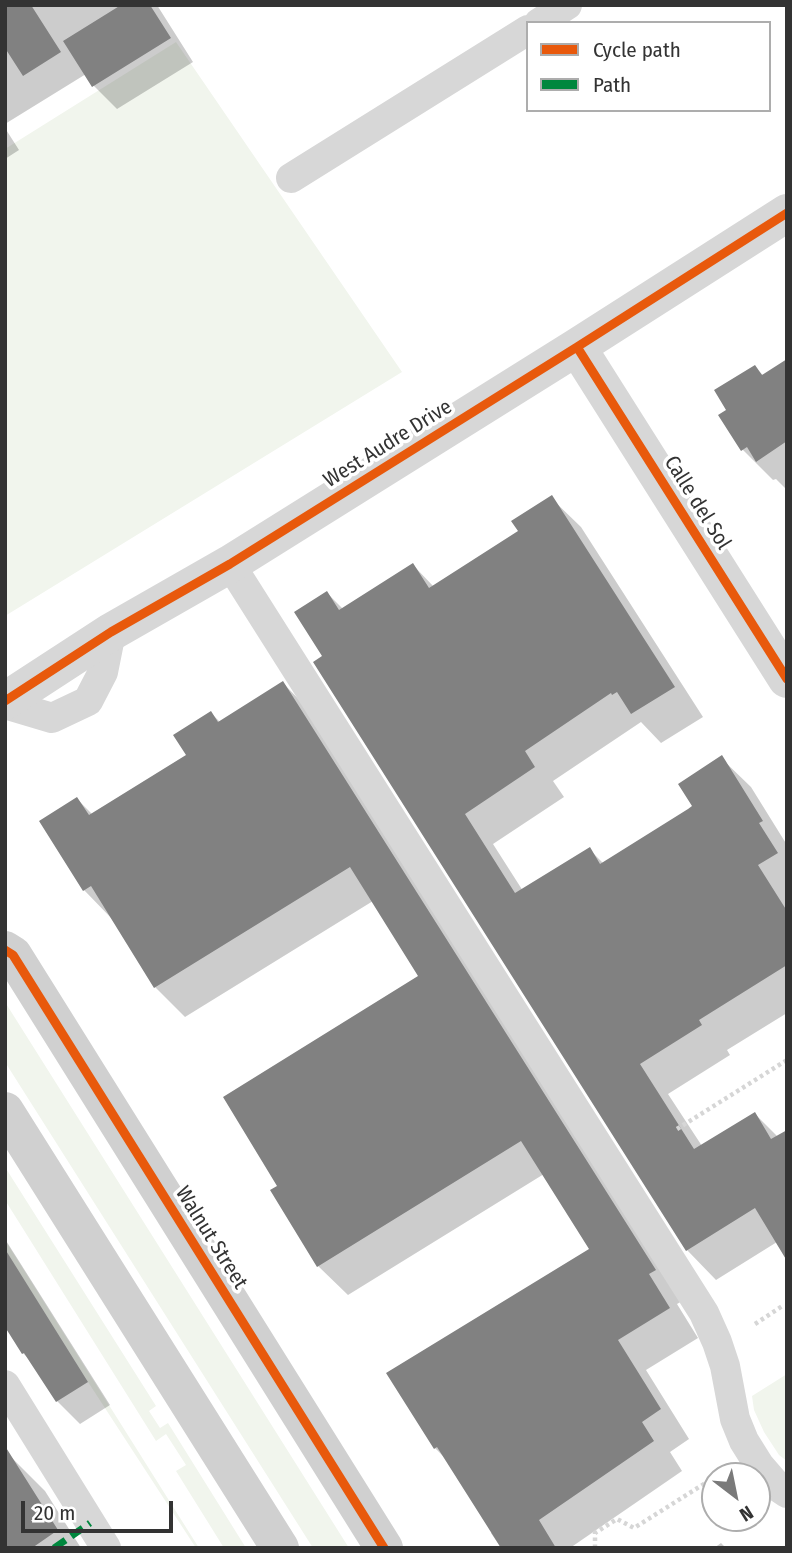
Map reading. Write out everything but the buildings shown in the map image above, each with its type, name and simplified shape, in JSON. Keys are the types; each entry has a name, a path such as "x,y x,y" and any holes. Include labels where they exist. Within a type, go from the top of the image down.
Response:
{"street":[{"name":"West Audre Drive","path":"5,703 111,632 230,564 787,213"},
{"name":"Calle del Sol","path":"577,347 787,679"},
{"name":"Walnut Street","path":"5,950 13,955 384,1548"},
{"path":"5,1111 280,1548"}],"lane":[{"path":"542,21 567,5"},
{"path":"291,178 526,31"},
{"path":"230,564 704,1313 725,1366 735,1419 744,1441 778,1488 787,1493"},
{"path":"5,1385 106,1548"}],"path":[{"path":"677,1129 787,1060"},
{"path":"749,1327 784,1306"},
{"path":"595,1548 595,1533 617,1519 634,1528 701,1486"}],"shaded area":[{"path":"176,42 402,372 5,616 5,149"},
{"path":"5,1002 349,1548 313,1548 5,1062"},
{"path":"5,1167 156,1406 149,1411 160,1428 168,1423 246,1548 224,1548 176,1471 186,1465 166,1434 156,1441 5,1200"},
{"path":"5,1240 199,1548 196,1548 88,1382 5,1250"},
{"path":"787,1374 787,1461 779,1455 764,1432 754,1410 752,1396"}],"marked path":[{"path":"54,1548 90,1523"}],"cycle path":[{"path":"5,701 111,632 230,564 787,213"},
{"path":"577,347 787,679"},
{"path":"5,950 13,955 384,1548"}]}
